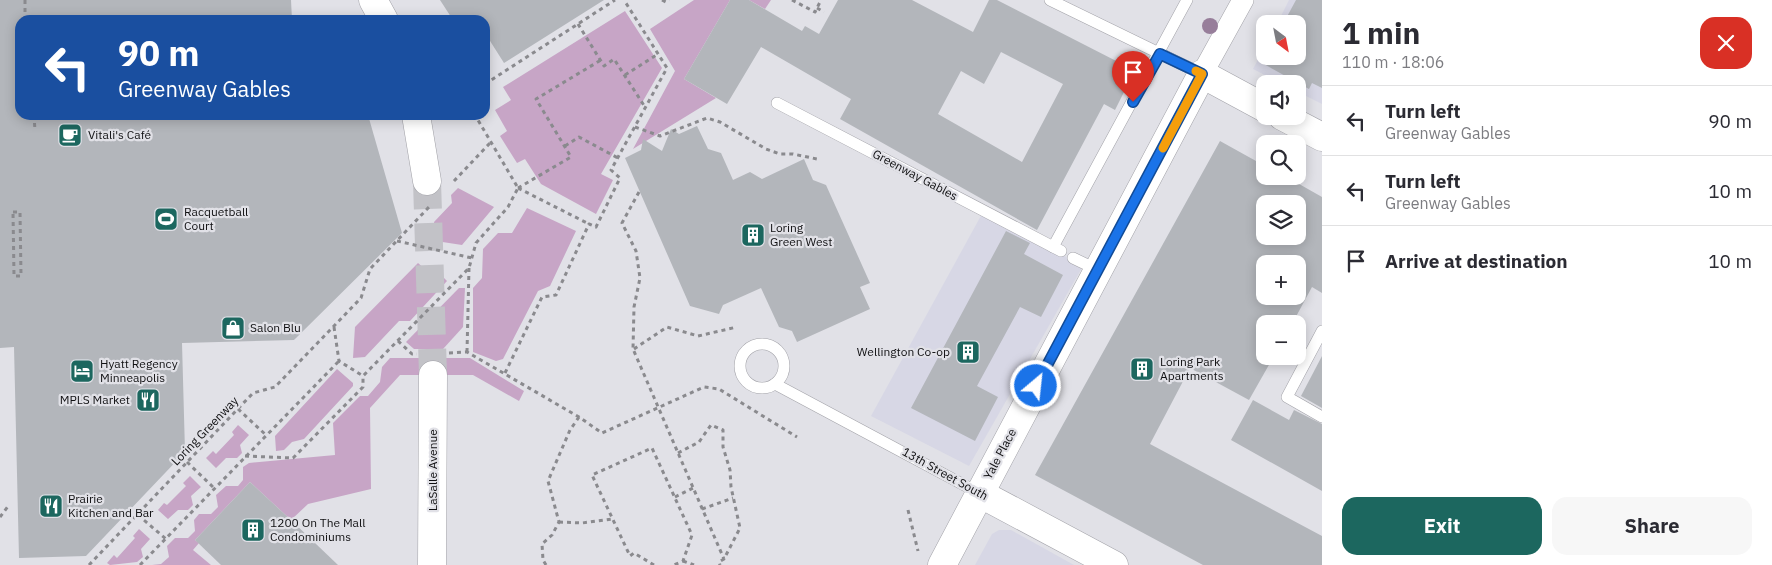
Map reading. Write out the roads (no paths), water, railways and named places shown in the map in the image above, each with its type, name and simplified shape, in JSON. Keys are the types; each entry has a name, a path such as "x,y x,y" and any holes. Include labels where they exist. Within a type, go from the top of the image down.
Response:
{"street":[{"path":"373,0 381,15"},
{"name":"Yale Place","path":"930,560 979,493 1243,0"},
{"path":"1202,74 1256,103"},
{"path":"417,120 427,180"},
{"path":"1299,125 1322,137"},
{"name":"LaSalle Avenue","path":"431,361 432,565"},
{"name":"13th Street South","path":"979,493 1114,565"}],"lane":[{"path":"1050,0 1202,74"},
{"name":"Greenway Gables","path":"777,103 1057,249 1187,0"},
{"path":"1074,258 1098,270"},
{"path":"1322,331 1287,397 1322,417"},
{"name":"13th Street South","path":"775,384 979,493"}],"tunnel":[{"path":"427,181 433,375"}],"place":[{"name":"Vitali's Café","path":"70,135"},
{"name":"Racquetball Court","path":"166,219"},
{"name":"Loring Green West","path":"753,235"},
{"name":"Salon Blu","path":"233,328"},
{"name":"Wellington Co-op","path":"968,352"},
{"name":"Loring Park Apartments","path":"1142,369"},
{"name":"Hyatt Regency Minneapolis","path":"82,371"},
{"name":"MPLS Market","path":"148,400"},
{"name":"Prairie Kitchen and Bar","path":"51,506"},
{"name":"1200 On The Mall Condominiums","path":"253,530"}]}
